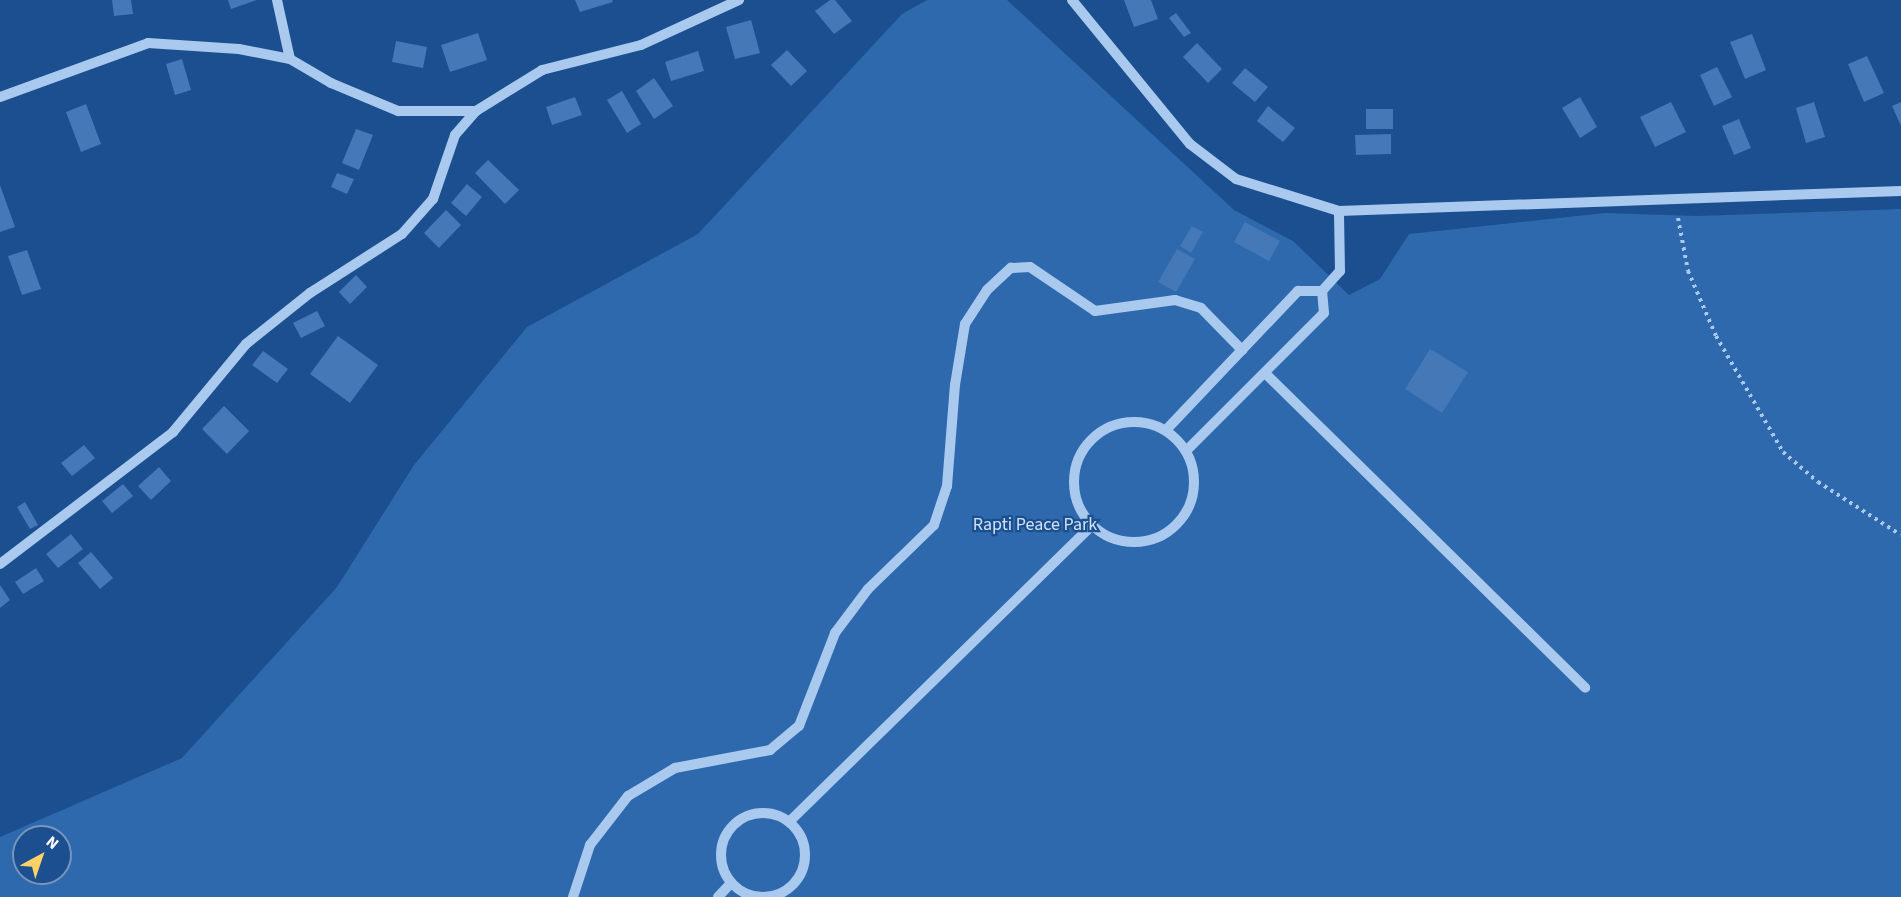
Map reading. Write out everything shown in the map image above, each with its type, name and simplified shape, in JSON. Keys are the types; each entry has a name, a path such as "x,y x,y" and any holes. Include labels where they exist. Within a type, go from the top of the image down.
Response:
{"street":[{"path":"277,0 291,59"},
{"path":"0,564 173,432 246,344 310,292 402,234 433,199 456,135 476,111 542,70 641,45 739,0"},
{"path":"1072,0 1190,144 1236,179 1339,211 1674,196 1901,191"},
{"path":"0,97 148,43 239,49 291,59 331,83 398,111 476,111"},
{"path":"1186,451 1324,313 1322,291 1340,271 1339,211"},
{"path":"573,897 590,845 628,796 675,768 770,750 799,726 835,633 868,589 934,525 947,486 955,385 966,324 987,290 1011,268 1030,267 1095,310 1175,300 1201,308 1242,350"},
{"path":"1166,430 1298,291 1322,291"},
{"path":"1265,372 1585,688"},
{"path":"1134,421 1166,430 1186,451 1193,472 1193,493 1185,513 1171,530 1144,541 1130,542 1116,538 1093,524 1079,505 1075,489 1075,472 1089,442 1117,424 1134,421"},
{"path":"790,821 1093,524"},
{"path":"762,812 790,821 803,838 806,850 802,873 795,883 784,892 756,897 731,883 720,858 727,832 736,822 762,812"},
{"path":"718,897 731,883"}],"path":[{"path":"1674,196 1688,271 1716,336 1783,452 1818,482 1901,535"}],"green space":[{"name":"Rapti Peace Park","path":"927,0 1007,0 1234,210 1293,241 1349,295 1380,279 1409,234 1605,213 1697,216 1901,209 1901,897 0,897 0,837 12,832 12,885 72,885 72,825 28,825 182,758 337,587 414,465 527,327 698,234 902,14"}],"building":[{"path":"112,0 131,0 133,14 114,16"},
{"path":"228,0 257,0 231,9"},
{"path":"575,0 612,0 613,2 580,12"},
{"path":"830,0 835,0 852,21 834,34 815,11"},
{"path":"1124,0 1151,0 1158,19 1134,27"},
{"path":"1176,13 1191,33 1184,37 1169,18"},
{"path":"751,20 760,53 735,59 726,27"},
{"path":"478,33 487,60 450,72 441,45"},
{"path":"1752,34 1766,70 1745,79 1730,42"},
{"path":"396,41 427,47 423,68 392,62"},
{"path":"1197,43 1222,69 1208,83 1183,57"},
{"path":"787,50 807,71 791,86 771,65"},
{"path":"698,51 704,71 671,81 665,62"},
{"path":"1867,56 1884,93 1864,102 1848,64"},
{"path":"182,59 191,90 175,95 166,64"},
{"path":"1717,67 1732,97 1714,106 1700,75"},
{"path":"1245,68 1268,87 1255,102 1232,83"},
{"path":"654,78 673,106 654,119 636,91"},
{"path":"622,91 641,124 627,133 607,100"},
{"path":"575,97 582,115 552,125 546,107"},
{"path":"1580,97 1597,127 1580,138 1562,108"},
{"path":"1671,102 1686,132 1655,147 1640,117"},
{"path":"1814,102 1825,137 1806,143 1796,108"},
{"path":"1901,102 1901,126 1892,106"},
{"path":"86,104 101,144 81,152 66,112"},
{"path":"1268,106 1295,128 1283,142 1257,121"},
{"path":"1366,109 1393,109 1393,129 1366,129"},
{"path":"1739,119 1751,148 1734,155 1722,126"},
{"path":"356,129 373,135 359,170 342,163"},
{"path":"1391,134 1391,154 1356,155 1355,135"},
{"path":"488,160 519,190 505,204 475,173"},
{"path":"337,173 354,179 347,194 331,187"},
{"path":"467,184 482,197 466,216 451,203"},
{"path":"0,185 15,227 0,232"},
{"path":"446,210 461,225 439,248 424,233"},
{"path":"1245,222 1280,241 1269,261 1234,242"},
{"path":"1192,226 1203,232 1191,253 1180,246"},
{"path":"1177,249 1195,259 1176,292 1158,282"},
{"path":"27,250 41,289 22,295 8,256"},
{"path":"356,275 367,287 350,304 339,292"},
{"path":"317,311 325,326 301,338 293,323"},
{"path":"338,336 378,365 350,403 310,374"},
{"path":"1430,349 1468,372 1442,413 1405,389"},
{"path":"263,351 288,369 277,383 252,365"},
{"path":"224,406 249,431 227,454 202,429"},
{"path":"84,445 95,458 72,476 61,463"},
{"path":"159,467 171,481 151,500 138,486"},
{"path":"123,484 133,496 112,513 102,501"},
{"path":"25,502 38,525 30,529 17,507"},
{"path":"71,534 83,549 58,568 46,554"},
{"path":"91,552 113,578 100,589 78,563"},
{"path":"36,568 44,581 23,594 15,582"},
{"path":"0,585 10,600 0,608"}]}
